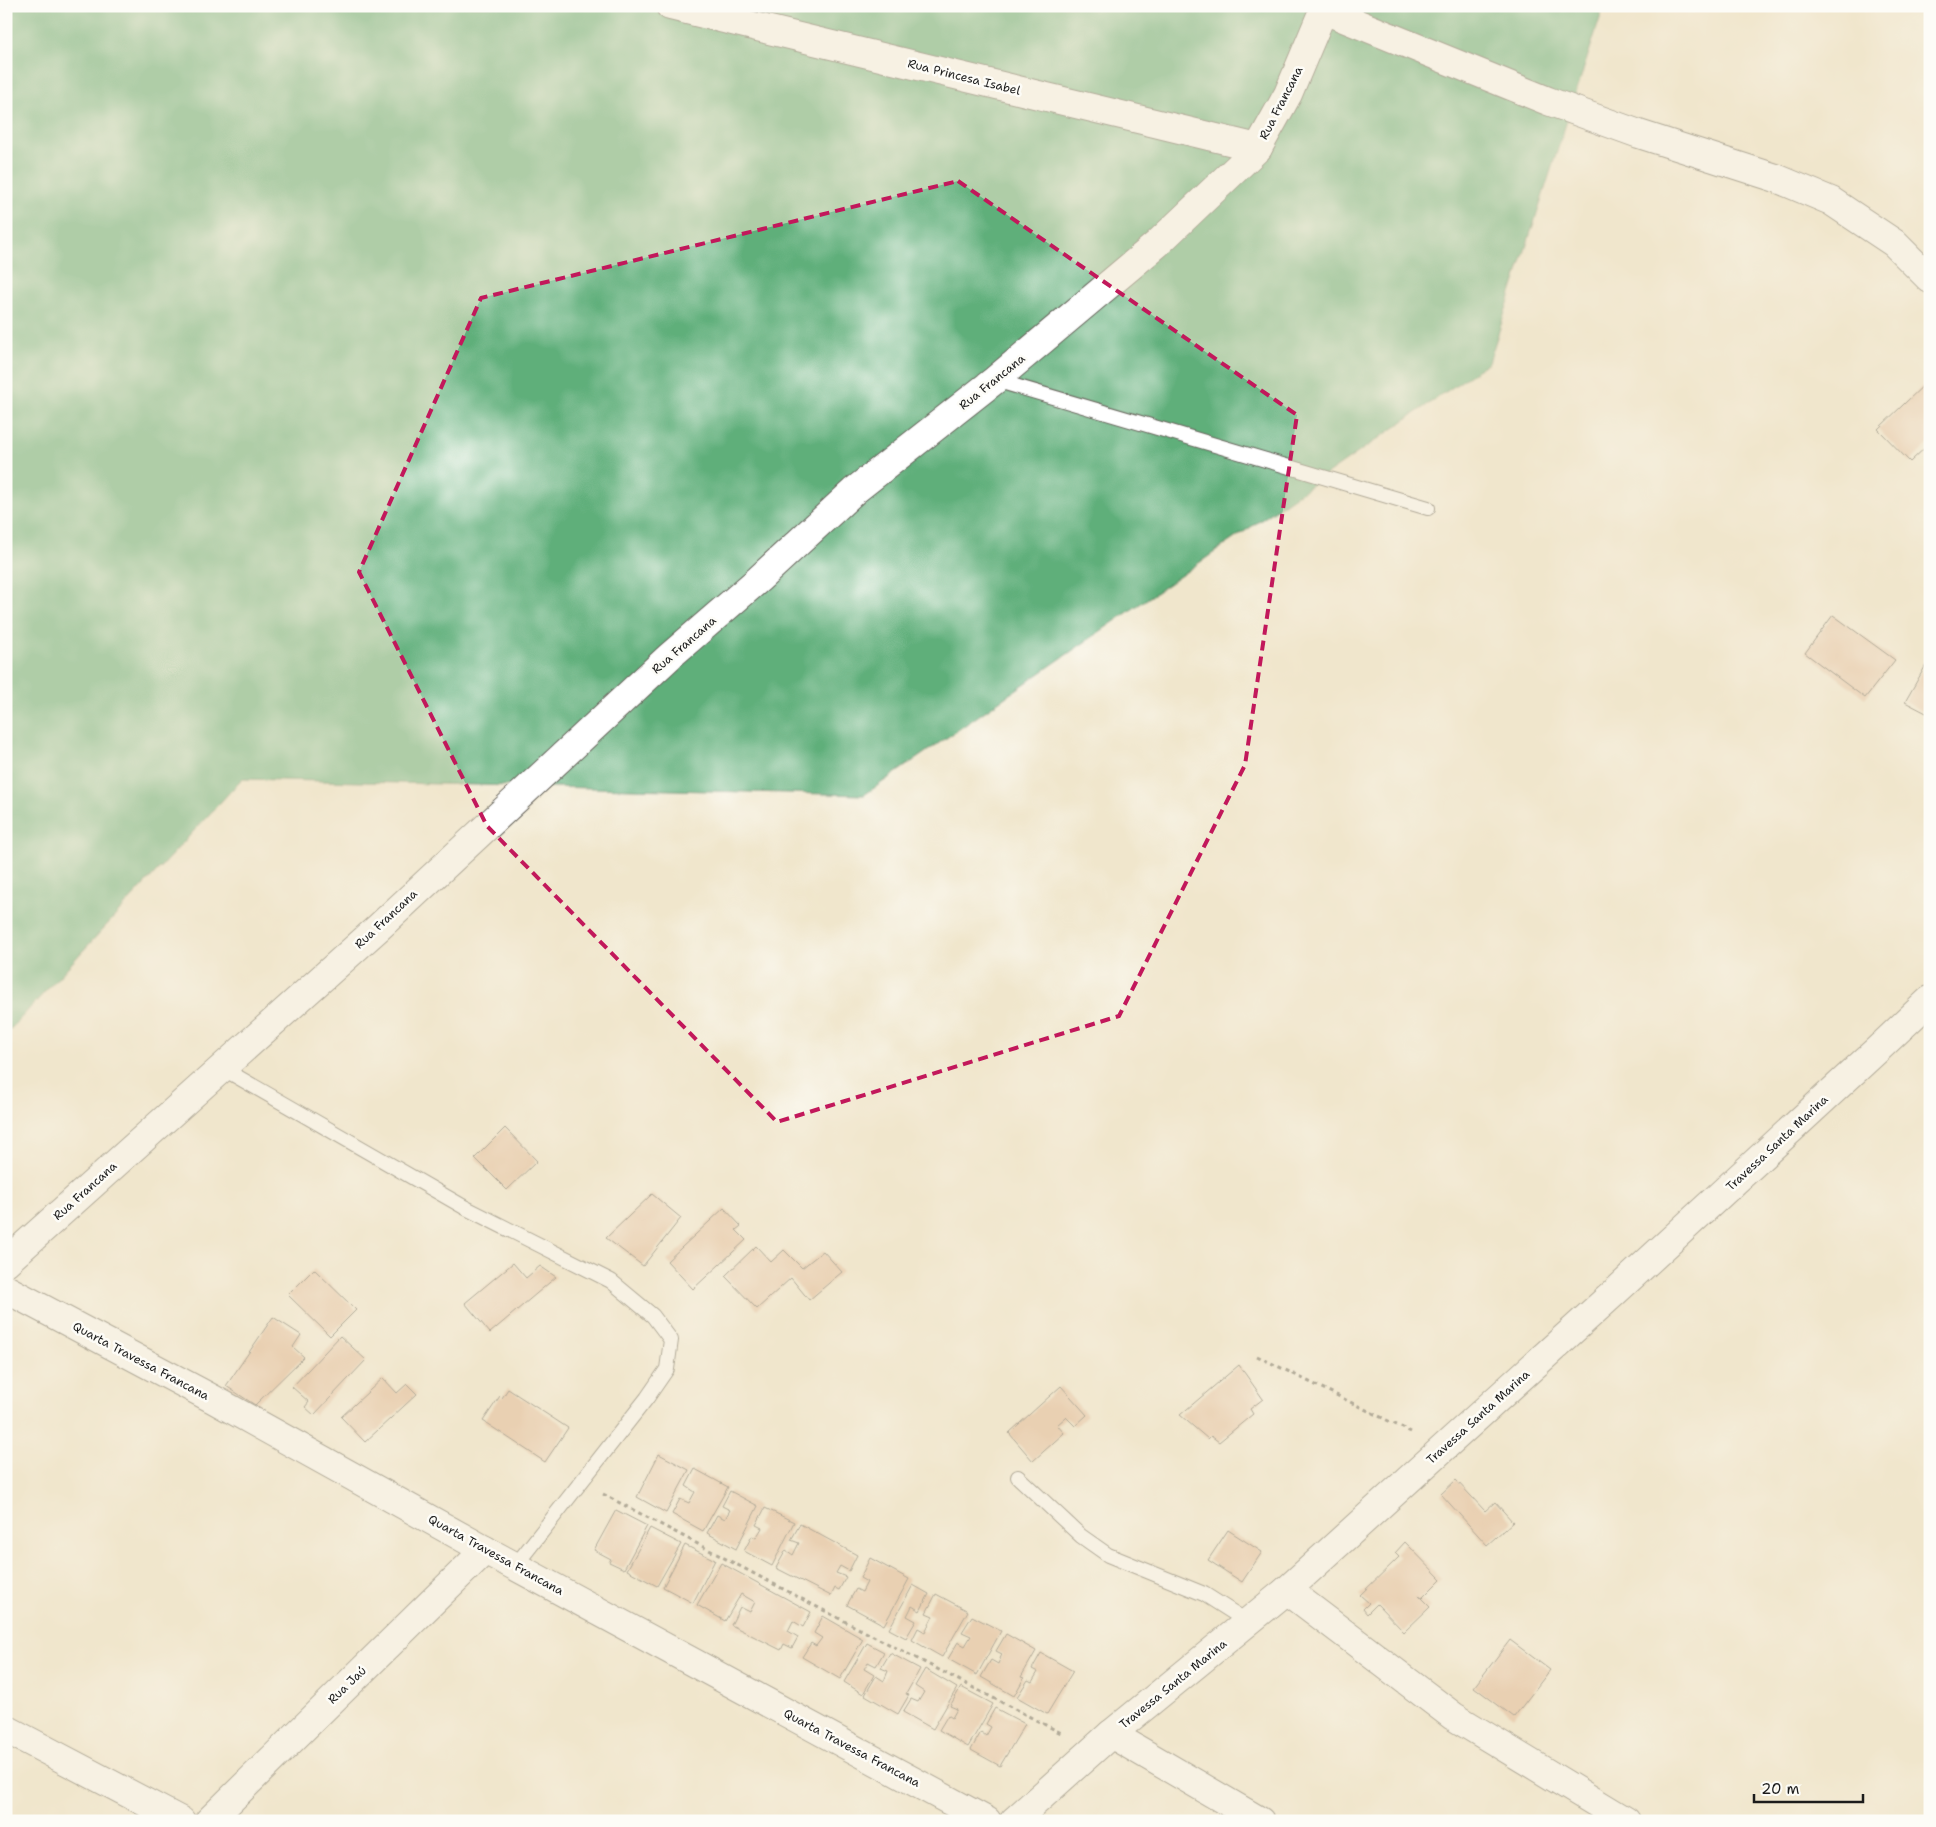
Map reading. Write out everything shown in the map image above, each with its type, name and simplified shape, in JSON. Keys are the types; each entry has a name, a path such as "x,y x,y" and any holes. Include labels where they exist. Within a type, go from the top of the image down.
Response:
{"street":[{"name":"Rua Princesa Isabel","path":"670,6 1258,148"},
{"name":"Rua Francana","path":"6,1262 378,928 662,663 759,579 854,492 995,380 1157,244 1258,148 1288,94 1324,8"},
{"path":"1324,8 1548,101 1638,134 1776,178 1831,202 1894,244 1930,279"},
{"name":"Travessa Santa Marina","path":"1014,1821 1103,1742 1287,1590 1819,1104 1930,1000"},
{"name":"Quarta Travessa Francana","path":"6,1289 213,1399 514,1566 987,1821"},
{"name":"Rua Jaú","path":"209,1821 485,1550"},
{"path":"1287,1590 1453,1716 1626,1821"},
{"path":"6,1729 181,1821"},
{"path":"1103,1742 1260,1821"}],"lane":[{"path":"995,380 1428,508"},
{"path":"222,1068 464,1206 611,1281 653,1316 670,1340 667,1369 647,1398 514,1566"},
{"path":"1018,1477 1081,1536 1108,1555 1204,1594 1248,1622"}],"path":[{"path":"1257,1356 1443,1448"},
{"path":"581,1482 821,1609 1103,1742"}],"highlighted area":[{"path":"958,181 1297,415 1245,765 1119,1016 777,1122 487,826 359,572 481,298"}],"green space":[{"path":"6,6 1604,6 1489,362 864,795 242,779 6,1034"}],"building":[{"path":"1930,379 1930,443 1910,462 1878,429"},
{"path":"1833,615 1895,660 1865,698 1805,653"},
{"path":"1930,658 1930,715 1905,702"},
{"path":"505,1128 537,1161 507,1190 475,1158"},
{"path":"652,1194 681,1218 643,1266 606,1238"},
{"path":"724,1208 741,1226 736,1230 746,1240 693,1289 667,1261"},
{"path":"756,1246 771,1262 784,1250 802,1268 823,1251 842,1272 809,1300 791,1278 757,1309 725,1276"},
{"path":"513,1263 526,1278 540,1266 556,1277 490,1333 465,1303"},
{"path":"314,1269 356,1310 330,1336 288,1295"},
{"path":"273,1317 301,1335 293,1347 304,1357 255,1405 226,1386"},
{"path":"340,1336 366,1360 314,1415 305,1407 309,1402 292,1387"},
{"path":"1239,1365 1263,1399 1250,1409 1253,1414 1219,1442 1211,1436 1208,1439 1180,1415"},
{"path":"383,1378 397,1393 407,1384 417,1394 365,1442 341,1417"},
{"path":"1061,1386 1087,1415 1075,1426 1066,1417 1057,1425 1064,1433 1033,1461 1009,1433"},
{"path":"508,1389 568,1428 545,1462 483,1421 500,1396 502,1398"},
{"path":"659,1454 689,1470 666,1513 637,1497"},
{"path":"695,1469 728,1487 703,1531 672,1514 680,1499 689,1503 695,1492 686,1486"},
{"path":"1456,1480 1485,1511 1495,1502 1513,1522 1487,1545 1441,1494"},
{"path":"730,1491 758,1506 736,1549 707,1533 717,1515 725,1519 730,1510 722,1506"},
{"path":"765,1508 794,1522 772,1566 744,1551 752,1536 756,1538 762,1528 756,1525"},
{"path":"616,1510 647,1526 624,1569 609,1562 611,1559 594,1550"},
{"path":"800,1524 857,1555 849,1571 840,1566 836,1573 846,1577 839,1590 835,1588 831,1596 776,1568 786,1550 793,1555 799,1543 791,1540"},
{"path":"650,1528 681,1544 657,1586 627,1570"},
{"path":"1228,1530 1262,1552 1242,1582 1208,1560"},
{"path":"1405,1542 1441,1579 1422,1598 1418,1595 1430,1607 1404,1632 1377,1604 1367,1614 1363,1609 1369,1603 1360,1595 1399,1557 1395,1553"},
{"path":"685,1545 715,1560 693,1603 663,1587"},
{"path":"870,1558 909,1579 884,1625 847,1605 856,1589 862,1592 867,1582 860,1578"},
{"path":"721,1563 811,1612 803,1627 793,1621 788,1631 798,1637 792,1648 784,1644 781,1650 731,1625 740,1607 750,1612 755,1602 741,1594 725,1621 697,1605"},
{"path":"913,1585 929,1594 920,1611 912,1606 907,1616 916,1621 906,1638 889,1629"},
{"path":"936,1594 968,1611 942,1657 912,1640 918,1628 925,1632 933,1616 926,1613"},
{"path":"823,1616 863,1639 840,1679 802,1657 811,1643 816,1646 822,1638 814,1633"},
{"path":"972,1616 1001,1631 977,1675 948,1659 958,1642 965,1646 971,1636 962,1632"},
{"path":"1006,1634 1036,1651 1021,1677 1024,1678 1014,1696 981,1677 991,1660 998,1664 1002,1654 996,1651"},
{"path":"1510,1640 1550,1670 1514,1717 1474,1687"},
{"path":"867,1643 884,1652 876,1666 868,1662 864,1669 874,1675 863,1694 844,1682"},
{"path":"890,1653 920,1669 906,1694 909,1695 898,1714 865,1695 876,1676 884,1681 888,1671 881,1668"},
{"path":"1041,1653 1073,1671 1047,1714 1017,1697 1028,1680 1032,1682 1038,1672 1032,1669"},
{"path":"925,1669 957,1688 933,1729 903,1712 911,1699 918,1702 924,1692 915,1686"},
{"path":"961,1687 993,1704 968,1747 939,1730 948,1715 952,1718 957,1709 950,1706"},
{"path":"995,1708 1025,1724 1000,1766 971,1750 981,1732 986,1736 991,1727 986,1724"}]}
